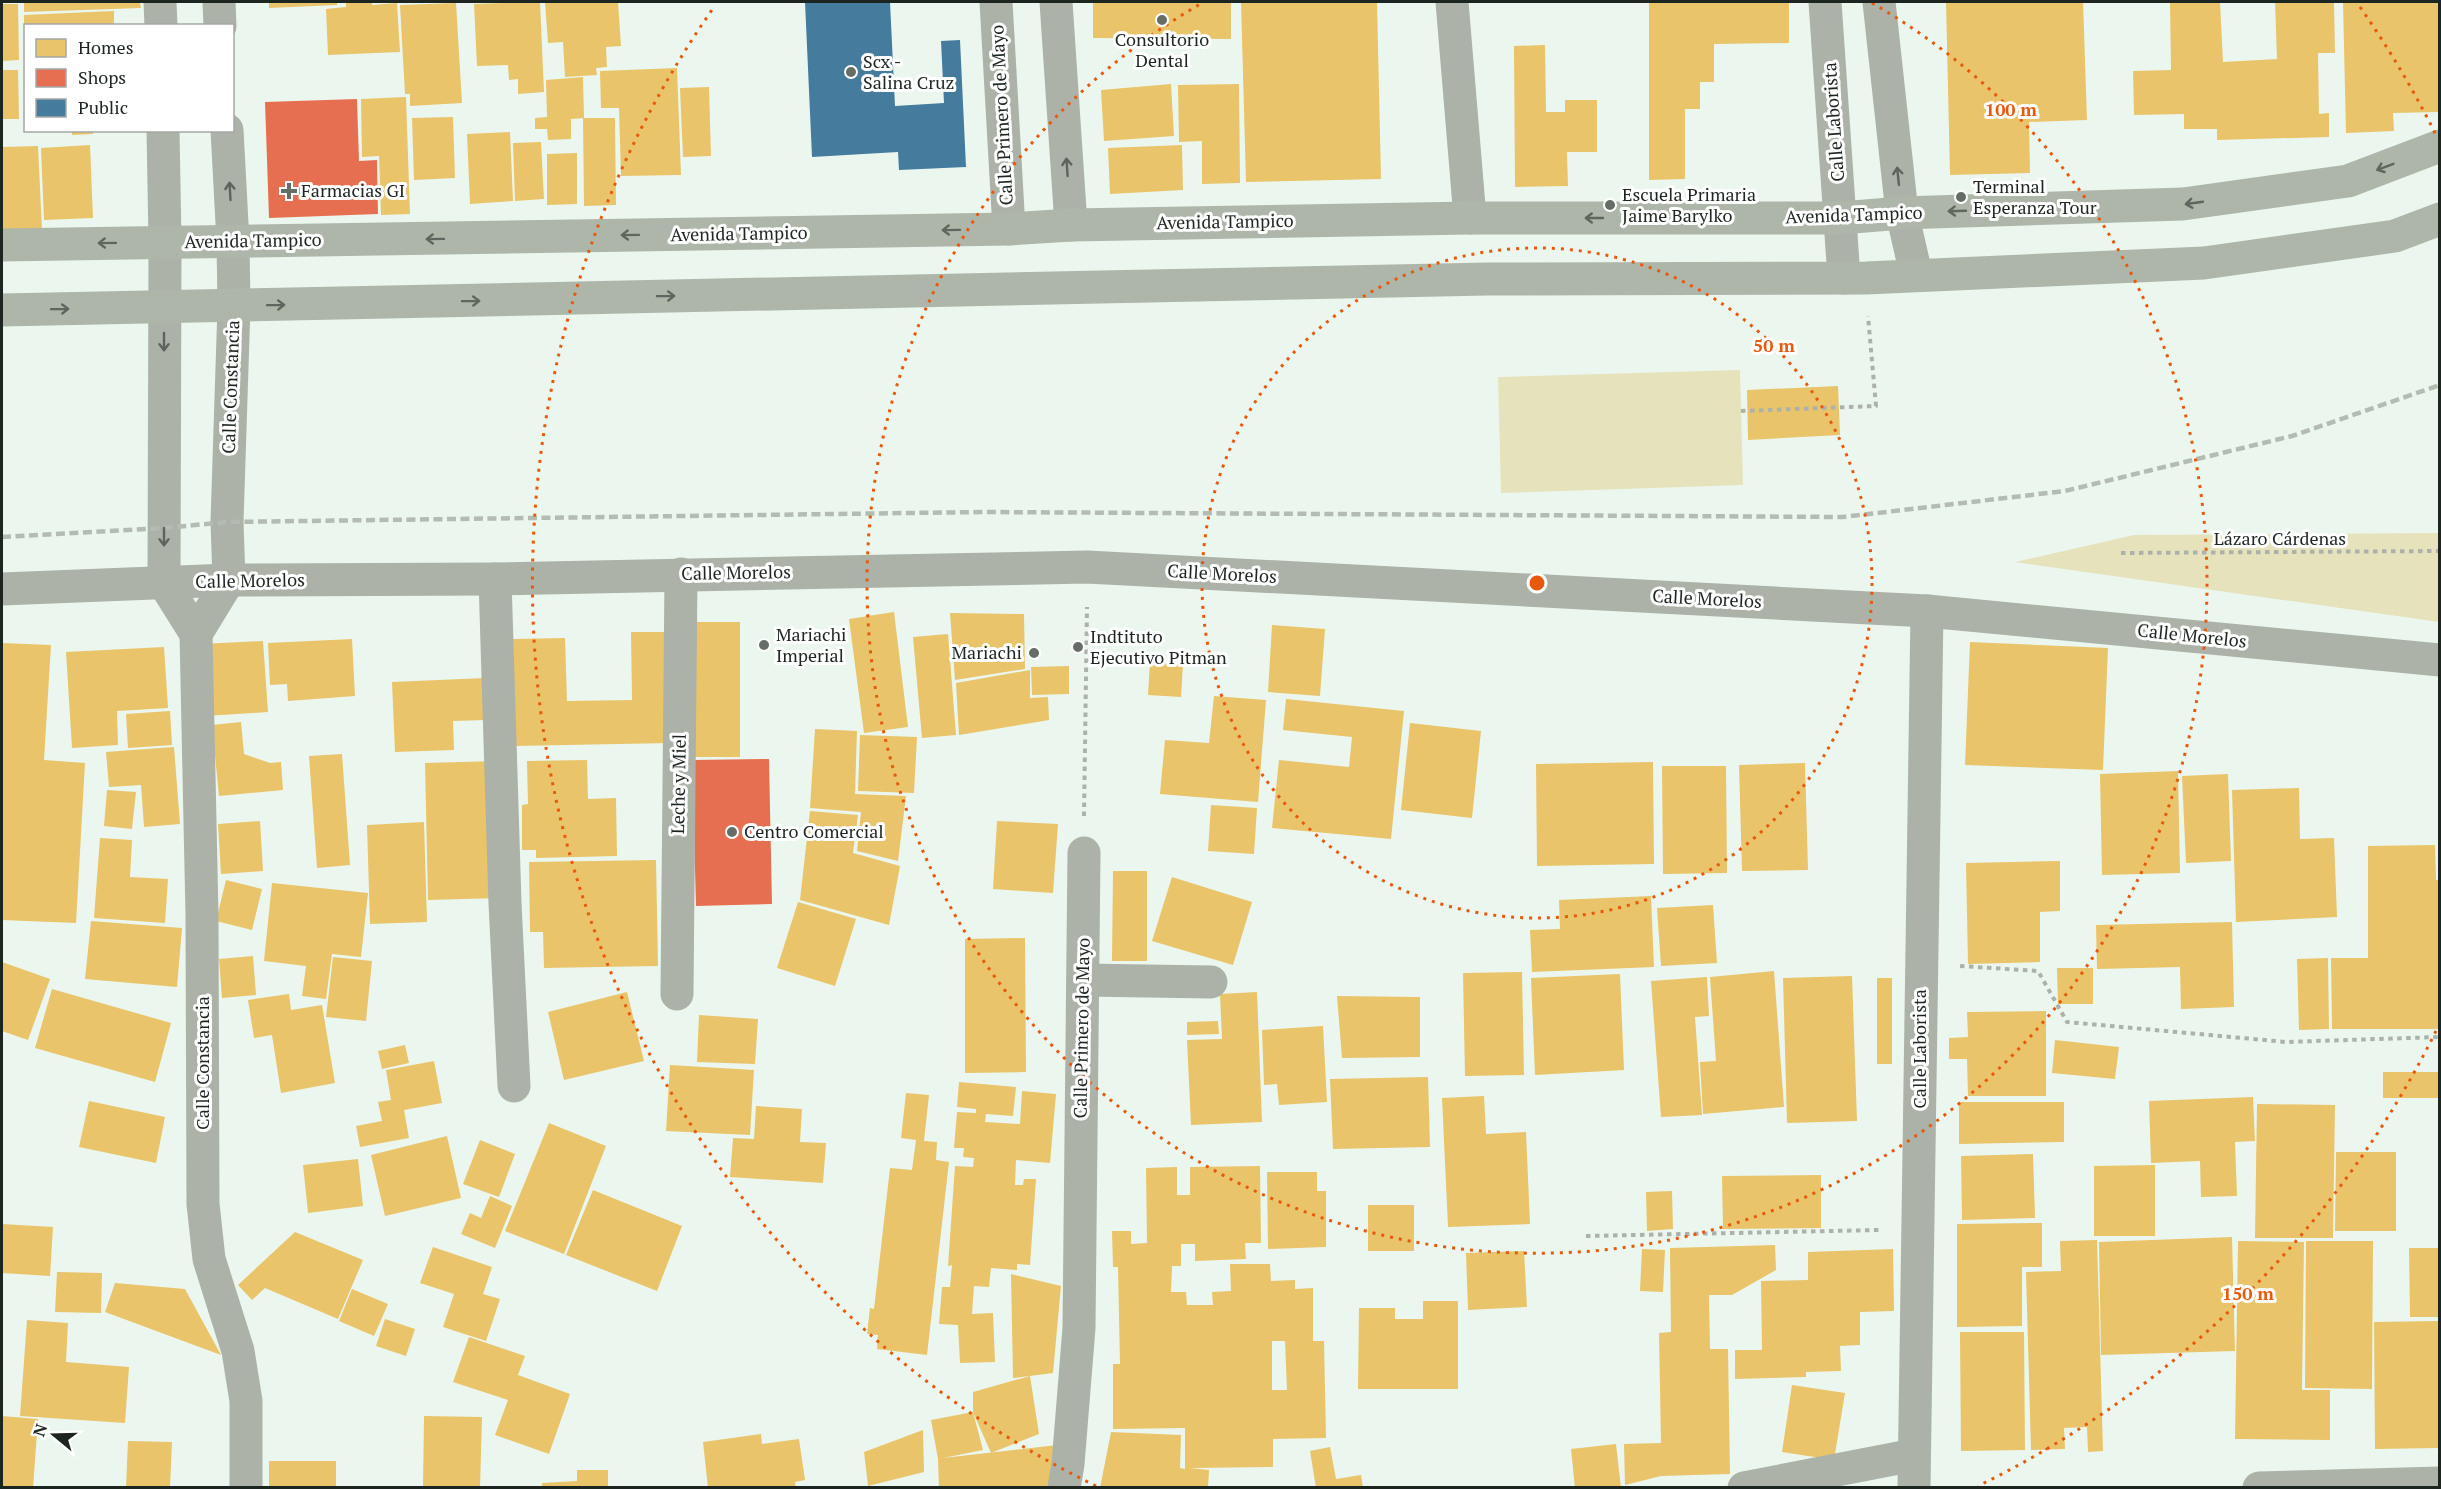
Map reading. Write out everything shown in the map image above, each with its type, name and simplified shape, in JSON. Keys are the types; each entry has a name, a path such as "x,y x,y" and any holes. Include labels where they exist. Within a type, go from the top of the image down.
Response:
{"main road":[{"name":"Avenida Tampico","path":"2,245 1009,229 1071,225 1470,218 1841,218 1902,213 2183,204 2348,181 2439,146"},
{"path":"2,310 1476,279 1844,278 2204,263 2396,236 2439,219"}],"street":[{"path":"160,2 161,24"},
{"path":"219,2 220,24"},
{"name":"Calle Primero de Mayo","path":"996,2 1009,229"},
{"path":"1056,2 1071,225"},
{"path":"1452,2 1470,218"},
{"name":"Calle Laborista","path":"1825,2 1844,278"},
{"path":"1879,2 1902,213 1916,274"},
{"path":"163,132 164,583 196,634 229,580"},
{"name":"Calle Constancia","path":"227,132 234,242 227,522 229,580"},
{"name":"Calle Morelos","path":"2,589 229,580 495,579 1087,567 1927,611 2439,660"},
{"name":"Leche y Miel","path":"677,994 681,574"},
{"path":"495,579 514,1086"},
{"name":"Calle Laborista","path":"1914,1488 1927,611"},
{"name":"Calle Constancia","path":"196,634 202,916 203,1204 209,1259 238,1351 246,1401 246,1488"},
{"name":"Calle Primero de Mayo","path":"1064,1488 1079,1328 1084,853"},
{"path":"1083,980 1211,982"},
{"path":"1744,1488 1914,1455"},
{"path":"2259,1488 2439,1483"}],"path":[{"path":"1741,411 1875,406 1869,323"},
{"name":"Lázaro Cárdenas","path":"2121,553 2439,551"},
{"path":"1084,853 1087,567"},
{"path":"1920,963 2038,972 2067,1022 2286,1042 2439,1037"},
{"path":"1586,1236 1919,1230"}],"shaded area":[{"path":"1740,370 1743,485 1501,493 1498,377"},
{"path":"2439,533 2439,622 2015,562 2134,535"}],"building: Homes":[{"path":"24,2 140,2 141,8 24,12"},
{"path":"269,2 337,2 337,5 269,8"},
{"path":"346,2 372,2 372,5 397,3 400,52 328,55 326,9 346,7"},
{"path":"540,2 544,92 518,94 518,79 509,80 508,65 477,66 474,4"},
{"path":"545,2 618,2 621,46 606,47 607,67 596,68 597,75 565,77 563,42 548,43"},
{"name":"Consultorio Dental","path":"1093,2 1231,2 1231,39 1093,38"},
{"path":"1241,2 1377,2 1381,179 1246,182"},
{"path":"1649,2 1789,2 1789,43 1714,44 1714,82 1700,82 1700,109 1685,109 1685,179 1649,180"},
{"path":"1946,2 2083,2 2087,120 2029,122 2030,173 1950,175"},
{"path":"2170,2 2220,2 2223,62 2277,59 2275,2 2334,2 2335,53 2318,53 2319,114 2329,113 2329,137 2217,140 2217,129 2184,129 2184,114 2134,115 2133,71 2171,70"},
{"path":"2343,2 2439,2 2439,112 2393,113 2394,131 2346,133"},
{"path":"456,3 462,103 410,106 410,94 405,94 400,5"},
{"path":"2,4 18,4 19,60 2,61"},
{"path":"114,11 114,24 24,24 24,15"},
{"path":"1545,45 1546,112 1565,112 1565,100 1597,100 1597,152 1567,152 1568,186 1515,187 1514,46"},
{"path":"677,68 681,175 621,176 619,108 601,108 600,71"},
{"path":"2,70 18,70 19,119 2,119"},
{"path":"583,77 584,118 571,119 571,139 548,140 547,129 535,129 535,118 547,117 546,80"},
{"path":"1171,84 1174,136 1104,141 1101,90"},
{"path":"1239,84 1240,183 1202,184 1202,141 1179,142 1178,85"},
{"path":"709,87 711,156 683,157 680,88"},
{"path":"406,97 410,214 381,215 379,156 362,157 361,99"},
{"path":"453,117 455,178 414,180 412,118"},
{"path":"583,118 615,118 616,205 584,206"},
{"path":"72,132 92,132 93,134 72,135"},
{"path":"510,132 513,201 470,204 467,134"},
{"path":"541,142 544,199 515,201 513,143"},
{"path":"90,145 93,218 44,220 41,148"},
{"path":"1182,145 1183,190 1110,194 1108,148"},
{"path":"38,146 42,230 2,232 2,147"},
{"path":"577,153 577,204 547,205 547,154"},
{"path":"1838,386 1840,435 1748,440 1747,390"},
{"path":"894,612 908,727 864,733 849,619"},
{"path":"950,613 1024,614 1025,669 955,680"},
{"path":"694,622 740,622 740,757 693,757"},
{"path":"1272,625 1325,629 1320,696 1268,692"},
{"path":"631,632 669,632 671,743 514,746 513,639 565,638 567,701 632,700"},
{"path":"948,634 956,735 922,738 913,637"},
{"path":"352,639 355,696 288,701 287,684 270,685 268,643"},
{"path":"263,641 268,712 206,716 201,644"},
{"path":"1970,642 2108,648 2103,770 1965,765"},
{"path":"2,643 51,645 44,760 85,763 76,923 2,920"},
{"path":"164,647 168,708 117,711 118,745 72,748 66,652"},
{"path":"1150,662 1183,664 1181,697 1148,695"},
{"path":"1069,666 1069,694 1032,695 1031,667"},
{"path":"1030,670 1030,698 1048,697 1049,720 959,735 956,683"},
{"path":"485,678 486,720 453,721 454,750 395,752 392,682"},
{"path":"1214,696 1266,700 1258,802 1160,794 1165,740 1209,743"},
{"path":"1286,699 1404,711 1391,839 1272,828 1279,760 1349,767 1352,737 1283,730"},
{"path":"170,711 172,745 128,748 126,714"},
{"path":"241,722 244,754 270,763 281,762 283,790 219,796 212,725"},
{"path":"1410,723 1481,731 1472,818 1401,810"},
{"path":"815,729 857,731 855,794 906,796 898,861 857,851 861,812 810,808"},
{"path":"860,735 917,737 914,793 858,791"},
{"path":"174,747 180,824 144,827 141,785 109,787 106,752"},
{"path":"342,754 350,865 317,868 309,756"},
{"path":"587,760 588,799 616,798 617,856 536,858 536,850 522,850 522,805 528,804 527,761"},
{"path":"497,761 500,898 428,900 425,763"},
{"path":"1653,762 1654,864 1537,866 1536,764"},
{"path":"1805,763 1808,870 1742,871 1739,765"},
{"path":"1662,766 1726,766 1727,873 1663,874"},
{"path":"2178,771 2180,873 2102,875 2100,774"},
{"path":"2228,774 2231,861 2186,863 2182,776"},
{"path":"2299,788 2300,839 2334,838 2337,917 2236,922 2232,790"},
{"path":"107,790 136,792 132,829 104,826"},
{"path":"1211,805 1257,808 1254,854 1208,851"},
{"path":"810,811 858,815 853,853 900,866 889,925 800,900"},
{"path":"260,821 263,871 221,874 218,824"},
{"path":"997,821 1058,824 1053,893 993,889"},
{"path":"424,822 427,922 370,924 367,825"},
{"path":"100,838 132,840 130,877 168,879 165,923 94,918"},
{"path":"2435,845 2436,880 2439,880 2439,1029 2332,1029 2331,958 2368,958 2368,846"},
{"path":"656,860 658,966 544,968 543,932 530,932 529,862"},
{"path":"2060,861 2060,911 2040,912 2040,962 1968,964 1966,863"},
{"path":"1113,871 1147,871 1147,961 1112,961"},
{"path":"1172,877 1252,902 1233,965 1152,941"},
{"path":"226,880 262,889 252,930 216,921"},
{"path":"272,883 368,893 361,957 332,954 326,999 302,996 306,966 264,961"},
{"path":"1651,896 1654,967 1532,972 1530,930 1560,929 1559,900"},
{"path":"798,902 856,919 835,986 777,968"},
{"path":"1713,905 1717,963 1661,966 1657,908"},
{"path":"91,921 182,928 177,987 85,979"},
{"path":"2232,922 2234,1007 2181,1009 2180,967 2097,969 2096,925"},
{"path":"1025,938 1026,1072 965,1073 965,939"},
{"path":"253,956 256,995 222,998 219,959"},
{"path":"333,957 372,961 366,1021 326,1017"},
{"path":"2328,958 2329,1029 2299,1030 2297,959"},
{"path":"2,962 50,979 28,1040 2,1031"},
{"path":"2057,968 2093,968 2093,1004 2058,1004"},
{"path":"1774,971 1784,1107 1703,1114 1700,1062 1716,1061 1710,977"},
{"path":"1522,972 1524,1075 1465,1076 1463,973"},
{"path":"1620,974 1624,1070 1535,1075 1531,978"},
{"path":"1852,976 1857,1121 1787,1123 1783,978"},
{"path":"1707,977 1709,1016 1695,1017 1702,1115 1661,1117 1651,981"},
{"path":"1877,978 1892,978 1892,1064 1877,1064"},
{"path":"52,989 171,1023 155,1082 35,1048"},
{"path":"627,992 644,1061 564,1080 548,1012"},
{"path":"1257,992 1262,1122 1191,1125 1187,1040 1222,1039 1220,994"},
{"path":"289,994 291,1010 322,1005 335,1083 281,1093 272,1035 254,1038 248,1000"},
{"path":"1337,996 1420,997 1420,1057 1342,1058"},
{"path":"2046,1011 2046,1096 1968,1096 1967,1059 1949,1059 1949,1038 1968,1037 1967,1012"},
{"path":"699,1015 758,1019 755,1064 697,1062"},
{"path":"1218,1021 1219,1034 1187,1035 1187,1022"},
{"path":"1323,1026 1327,1102 1279,1105 1277,1084 1264,1085 1262,1030"},
{"path":"2055,1040 2119,1047 2115,1079 2052,1073"},
{"path":"405,1045 409,1063 382,1069 378,1051"},
{"path":"434,1061 442,1103 404,1110 409,1138 360,1147 356,1126 382,1121 378,1102 391,1100 386,1070"},
{"path":"670,1065 754,1070 750,1135 666,1131"},
{"path":"2383,1072 2439,1072 2439,1098 2383,1098"},
{"path":"1428,1077 1430,1147 1333,1149 1330,1079"},
{"path":"959,1082 1016,1087 1013,1116 986,1114 985,1122 1020,1124 1022,1091 1056,1094 1050,1163 1016,1160 1015,1185 1023,1185 1024,1179 1036,1179 1030,1265 1017,1264 1017,1270 991,1268 989,1287 974,1286 972,1314 993,1313 995,1362 960,1363 958,1325 939,1324 942,1287 950,1287 952,1265 948,1266 955,1166 973,1167 974,1158 963,1157 964,1148 954,1148 957,1112 976,1113 976,1109 957,1107"},
{"path":"906,1093 929,1095 924,1141 937,1142 936,1160 949,1162 927,1355 877,1349 878,1335 867,1334 870,1308 874,1309 890,1168 912,1170 916,1140 901,1138"},
{"path":"1484,1096 1486,1134 1526,1132 1530,1224 1448,1227 1442,1098"},
{"path":"2253,1097 2255,1141 2235,1142 2237,1196 2201,1197 2200,1161 2151,1163 2149,1101"},
{"path":"89,1101 165,1117 156,1163 79,1147"},
{"path":"1959,1102 2064,1102 2064,1142 1959,1144"},
{"path":"2257,1104 2335,1105 2333,1238 2255,1238"},
{"path":"756,1106 802,1109 800,1142 826,1143 823,1183 730,1177 733,1138 754,1139"},
{"path":"549,1123 606,1146 564,1254 505,1231"},
{"path":"447,1136 461,1198 385,1216 371,1155"},
{"path":"480,1140 515,1154 499,1197 463,1184"},
{"path":"2336,1152 2396,1152 2396,1231 2335,1231"},
{"path":"2033,1154 2035,1218 1962,1220 1961,1156"},
{"path":"358,1159 363,1206 308,1213 303,1165"},
{"path":"2155,1165 2155,1236 2094,1236 2094,1166"},
{"path":"1260,1166 1261,1243 1245,1243 1246,1259 1195,1261 1195,1244 1181,1244 1181,1266 1172,1266 1171,1292 1186,1292 1187,1305 1213,1305 1212,1292 1231,1291 1230,1264 1270,1264 1271,1281 1295,1280 1295,1289 1313,1288 1313,1341 1324,1341 1326,1438 1273,1439 1273,1467 1190,1468 1209,1470 1208,1488 1100,1488 1111,1432 1181,1435 1180,1468 1185,1469 1185,1428 1113,1429 1113,1364 1120,1364 1118,1267 1113,1267 1112,1231 1131,1231 1131,1244 1147,1243 1146,1168 1177,1167 1177,1195 1190,1195 1190,1167","holes":["1272,1341 1285,1341 1287,1390 1272,1390"]},
{"path":"1267,1172 1317,1172 1317,1191 1326,1191 1326,1247 1268,1249"},
{"path":"1821,1175 1821,1228 1723,1229 1722,1176"},
{"path":"593,1190 682,1226 657,1291 566,1255"},
{"path":"1672,1191 1673,1229 1647,1231 1646,1192"},
{"path":"490,1196 512,1206 495,1248 461,1234 470,1213 481,1218"},
{"path":"1368,1205 1414,1205 1414,1251 1368,1251"},
{"path":"2042,1223 2042,1267 2022,1267 2022,1326 1957,1327 1957,1224"},
{"path":"2,1224 53,1227 50,1276 2,1273"},
{"path":"295,1232 363,1260 338,1319 265,1288 252,1300 238,1285"},
{"path":"2232,1237 2235,1351 2101,1355 2099,1242"},
{"path":"2097,1240 2103,1451 2088,1452 2087,1427 2064,1428 2065,1449 2031,1450 2026,1272 2061,1271 2060,1241"},
{"path":"2238,1241 2304,1242 2302,1390 2330,1390 2330,1440 2235,1439"},
{"path":"2306,1241 2373,1241 2372,1389 2305,1388"},
{"path":"1775,1245 1776,1270 1732,1295 1709,1295 1710,1349 1728,1349 1730,1474 1661,1476 1625,1485 1624,1444 1661,1443 1659,1333 1671,1332 1670,1248"},
{"path":"433,1247 492,1267 483,1294 500,1299 486,1341 443,1327 454,1294 420,1283"},
{"path":"2409,1248 2439,1248 2439,1317 2410,1317"},
{"path":"1642,1249 1665,1250 1663,1292 1640,1291"},
{"path":"1893,1249 1894,1311 1860,1312 1860,1345 1840,1346 1841,1371 1806,1372 1806,1377 1735,1379 1735,1350 1762,1350 1761,1281 1808,1280 1808,1252"},
{"path":"1524,1251 1527,1307 1468,1310 1466,1253"},
{"path":"57,1272 102,1273 101,1313 55,1312"},
{"path":"1011,1274 1061,1286 1053,1373 1013,1378"},
{"path":"115,1283 185,1289 221,1355 105,1312"},
{"path":"352,1289 388,1304 374,1336 339,1321"},
{"path":"1423,1301 1458,1301 1458,1389 1358,1389 1359,1308 1395,1308 1395,1319 1423,1319"},
{"path":"385,1319 415,1329 406,1356 376,1346"},
{"path":"27,1320 68,1323 66,1362 129,1367 125,1423 20,1416"},
{"path":"2439,1321 2439,1448 2375,1449 2374,1322"},
{"path":"1960,1332 2024,1332 2025,1450 1961,1451"},
{"path":"469,1337 525,1356 518,1375 570,1394 549,1454 495,1435 508,1400 453,1382"},
{"path":"1030,1376 1039,1434 991,1453 973,1412 973,1392"},
{"path":"1792,1385 1845,1393 1834,1460 1782,1452"},
{"path":"973,1412 983,1450 943,1458 1057,1445 1048,1488 939,1488 938,1459 931,1420"},
{"path":"2,1416 38,1419 33,1488 2,1488"},
{"path":"424,1416 482,1417 480,1488 423,1488"},
{"path":"923,1430 924,1472 868,1486 864,1452"},
{"path":"761,1434 762,1444 799,1439 805,1480 795,1482 796,1488 708,1488 703,1442"},
{"path":"128,1441 172,1442 170,1488 126,1488"},
{"path":"1616,1444 1621,1488 1575,1488 1571,1449"},
{"path":"1330,1447 1336,1479 1361,1475 1363,1488 1316,1488 1310,1451"},
{"path":"269,1461 336,1461 336,1488 269,1488"},
{"path":"577,1470 608,1470 608,1488 542,1488 542,1483 577,1481"}],"building: Shops":[{"path":"357,99 359,161 377,160 378,214 269,218 265,102"},
{"name":"Centro Comercial","path":"769,759 772,904 696,906 692,760"}],"building: Public":[{"name":"Scx - Salina Cruz","path":"805,2 890,2 895,106 944,103 941,41 960,40 966,167 899,170 898,152 812,157"}],"railway":[{"path":"2,537 227,522 985,512 1843,517 2065,491 2292,436 2440,385"}],"place":[{"name":"Consultorio Dental","path":"1162,20"},
{"name":"Scx - Salina Cruz","path":"851,72"},
{"name":"Farmacias GI","path":"289,191"},
{"name":"Terminal Esperanza Tour","path":"1961,197"},
{"name":"Escuela Primaria Jaime Barylko","path":"1610,205"},
{"name":"Mariachi Imperial","path":"764,645"},
{"name":"Indtituto Ejecutivo Pitman","path":"1078,647"},
{"name":"Mariachi","path":"1034,653"},
{"name":"Centro Comercial","path":"732,832"}]}
